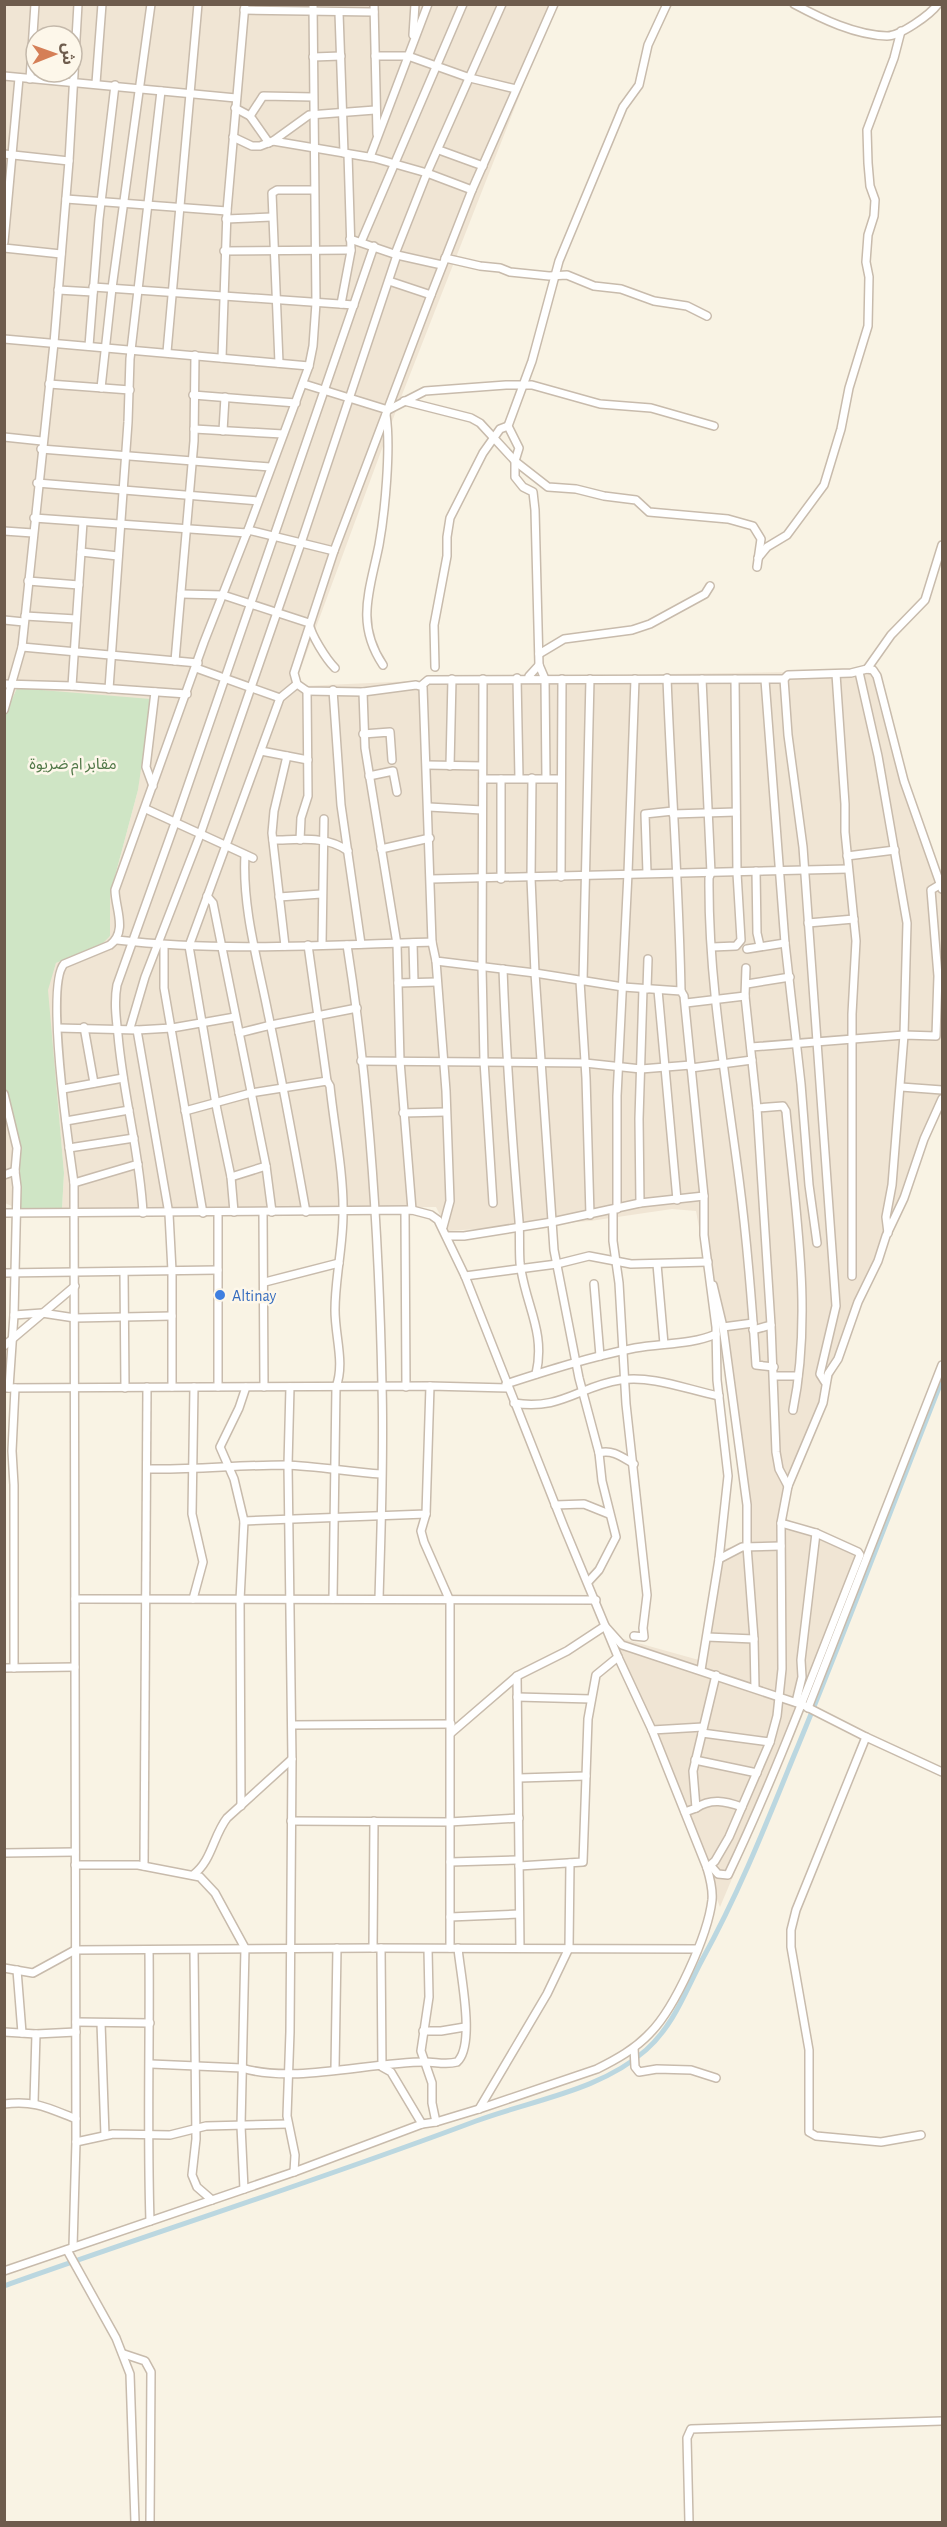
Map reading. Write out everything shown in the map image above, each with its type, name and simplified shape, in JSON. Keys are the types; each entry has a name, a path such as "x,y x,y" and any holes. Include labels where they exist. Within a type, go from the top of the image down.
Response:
{"street":[{"path":"34,24 35,4"},
{"path":"76,24 78,4"},
{"path":"96,83 102,4"},
{"path":"101,388 138,89 152,4"},
{"path":"167,352 198,4"},
{"path":"412,44 415,4"},
{"path":"370,157 428,4"},
{"path":"361,242 463,4"},
{"path":"172,1387 172,1271 169,1214 134,1029 145,977 161,944 200,835 301,543 396,254 428,173 502,4"},
{"path":"554,4 472,190 334,551 295,668 297,684 307,691 363,692 422,686 428,680 483,678 765,680 784,679 788,675 836,674 873,670 877,676 904,782 941,887 931,890 940,976 937,1035 853,1038 796,1045 751,1047"},
{"path":"546,778 545,679 539,665 535,510 532,492 523,487 515,477 515,461 519,448 508,426 532,361 555,276 623,107 639,85 648,45 667,4"},
{"path":"794,4 830,24 889,36 901,31 938,4"},
{"path":"222,358 226,219 244,7 313,9 339,13 374,8 377,139"},
{"path":"117,940 120,925 115,890 270,467 304,384 314,346 316,303 313,9"},
{"path":"339,13 351,239 341,304"},
{"path":"758,558 767,547 787,535 818,495 824,485 841,429 849,388 868,326 867,235 874,216 875,200 870,186 867,130 894,58 901,31"},
{"path":"313,57 341,56"},
{"path":"375,56 408,56 470,78 516,89"},
{"path":"4,76 24,78"},
{"path":"4,242 14,155 19,78"},
{"path":"84,82 236,98"},
{"path":"4,710 8,684 22,647 41,445 54,343 69,161 72,84"},
{"path":"89,346 101,202 115,86"},
{"path":"109,689 126,457 131,350 161,91"},
{"path":"249,116 263,96 313,97"},
{"path":"236,108 249,116 271,142"},
{"path":"271,142 313,114 375,110"},
{"path":"233,137 252,146 271,142 370,157 428,173 472,190"},
{"path":"439,150 483,166"},
{"path":"4,154 69,161"},
{"path":"279,363 272,194 274,191 314,190"},
{"path":"66,199 227,211"},
{"path":"226,219 272,217"},
{"path":"351,239 396,254 444,262 500,268 510,272 567,275 594,286 621,290 654,301 674,302 707,316"},
{"path":"143,1214 138,1164 117,1028 115,996 117,985 374,246"},
{"path":"4,248 61,254"},
{"path":"224,251 351,250"},
{"path":"389,281 431,295"},
{"path":"58,290 138,289 354,305"},
{"path":"4,339 309,366"},
{"path":"175,661 192,462 195,355"},
{"path":"49,384 130,390"},
{"path":"304,384 387,412"},
{"path":"387,412 425,391 532,385 600,404 651,408 714,426"},
{"path":"193,395 296,403"},
{"path":"223,431 225,398"},
{"path":"404,401 468,416 480,423 515,461 548,487 576,489 604,496 636,500 649,512 743,522 753,526 759,532 761,539 757,567"},
{"path":"383,665 372,649 366,629 366,607 382,518 388,442 387,412"},
{"path":"435,667 434,625 447,556 450,518 467,487 471,473 500,429 508,426"},
{"path":"194,429 283,434"},
{"path":"4,437 41,445 126,457 270,467"},
{"path":"38,483 258,501"},
{"path":"34,518 248,532 275,536 334,551"},
{"path":"72,686 83,522"},
{"path":"4,531 33,533"},
{"path":"867,669 891,635 925,600 942,545"},
{"path":"81,552 118,556"},
{"path":"28,580 79,585"},
{"path":"539,654 564,639 632,630 650,624 705,594 710,586"},
{"path":"181,594 223,595 309,623"},
{"path":"4,620 76,619"},
{"path":"309,623 311,632 317,639 324,656 334,668"},
{"path":"22,647 197,665 224,679 280,698"},
{"path":"532,679 529,676 539,665"},
{"path":"859,672 874,734 907,923 901,1087 892,1185 886,1217 888,1233"},
{"path":"836,674 847,856 856,941 853,1038 852,1276"},
{"path":"483,678 482,967 484,1061 493,1203"},
{"path":"517,678 519,778"},
{"path":"667,678 681,936 681,991 686,1003 704,1196 704,1235 716,1334 719,1396 728,1476 719,1559 701,1670"},
{"path":"450,765 452,679"},
{"path":"561,877 562,679"},
{"path":"590,679 587,876 581,981 590,1215"},
{"path":"634,1636 644,1637 646,1595 624,1380 613,1241 635,679"},
{"path":"712,947 736,946 741,943 737,873 735,679"},
{"path":"784,679 804,871 836,1306 820,1374 825,1382"},
{"path":"702,680 711,873 709,914 724,1065 744,1223 756,1365 774,1367"},
{"path":"765,680 785,944 817,1244"},
{"path":"8,684 187,694"},
{"path":"234,1212 231,1177 189,946 280,698 297,684"},
{"path":"422,686 429,807 432,942 436,961 443,1060 450,1201 443,1227"},
{"path":"333,690 341,805 361,944"},
{"path":"300,840 301,818 308,796 307,691"},
{"path":"153,786 146,767 155,692"},
{"path":"363,692 363,734 397,944 400,1061 408,1211 405,1387"},
{"path":"363,734 390,732 392,759"},
{"path":"261,751 308,760"},
{"path":"285,946 273,840 274,811 287,756"},
{"path":"427,765 482,766"},
{"path":"369,776 393,771 397,792"},
{"path":"532,778 531,878 535,973 552,1221 557,1264 576,1361 598,1453 609,1514 614,1527 615,1542 599,1570 588,1582"},
{"path":"483,779 561,779"},
{"path":"501,779 501,879"},
{"path":"429,807 482,810"},
{"path":"146,809 253,858"},
{"path":"647,873 645,814 736,812"},
{"path":"322,944 324,819"},
{"path":"381,849 429,838"},
{"path":"273,840 322,840 341,846 348,852"},
{"path":"847,856 895,850"},
{"path":"245,855 244,877 255,947 284,1087 306,1212"},
{"path":"431,879 848,869"},
{"path":"756,871 760,946"},
{"path":"279,897 321,894"},
{"path":"207,896 213,902 266,1166 272,1212"},
{"path":"808,923 854,919"},
{"path":"135,2523 130,2374 124,2354 76,2268 70,2248 76,2142 74,1183 63,1089 57,980 61,967 117,940 189,946 255,947 432,942"},
{"path":"413,943 414,982"},
{"path":"161,944 164,986 203,1213"},
{"path":"747,949 785,944"},
{"path":"308,945 316,1016 327,1081 330,1086 343,1212 335,1285 335,1332 342,1373 336,1387 333,1599"},
{"path":"346,945 357,1008 376,1212 382,1387 380,1599"},
{"path":"640,1203 641,1069 648,959"},
{"path":"436,961 623,987 681,991"},
{"path":"746,968 745,996 757,1108 774,1367 776,1452 779,1469 788,1486"},
{"path":"503,969 521,1268 525,1292 540,1335 540,1357 536,1374"},
{"path":"747,984 790,977"},
{"path":"398,983 437,982"},
{"path":"658,990 676,1200"},
{"path":"686,1003 745,996"},
{"path":"239,1033 271,1024 357,1008"},
{"path":"58,1028 172,1028 235,1017"},
{"path":"84,1027 94,1083"},
{"path":"361,1060 507,1061 641,1069 724,1065 752,1060"},
{"path":"63,1089 123,1078"},
{"path":"185,1111 251,1093 327,1081"},
{"path":"901,1087 942,1090"},
{"path":"4,1094 18,1156 15,1171 14,1315 9,1388 14,1485 14,1668"},
{"path":"709,1867 729,1837 757,1773 770,1742 781,1697 780,1523 788,1486 823,1403 825,1382 838,1359 858,1302 868,1283 942,1099"},
{"path":"757,1108 783,1106 786,1111 800,1240 801,1309 798,1376 793,1410"},
{"path":"66,1120 129,1110"},
{"path":"403,1113 446,1112"},
{"path":"4,1132 11,1135 16,1143"},
{"path":"69,1148 134,1138"},
{"path":"74,1183 138,1164"},
{"path":"231,1177 266,1166"},
{"path":"4,1175 15,1171"},
{"path":"447,1236 464,1236 519,1225 590,1215 640,1203 704,1196"},
{"path":"4,1214 408,1211 431,1215 443,1227 465,1276 507,1386 618,1658 652,1730 709,1867 712,1900 697,1950 666,2013 651,2033 634,2048 597,2069 479,2109 422,2124 294,2172 4,2271"},
{"path":"263,1212 264,1387"},
{"path":"218,1213 218,1388"},
{"path":"465,1276 557,1264 589,1256 616,1261 657,1264 708,1262"},
{"path":"265,1282 339,1263"},
{"path":"657,1264 663,1344"},
{"path":"4,1273 218,1270"},
{"path":"124,1272 125,1388"},
{"path":"710,1274 723,1327 747,1505 755,1688"},
{"path":"594,1284 600,1356"},
{"path":"4,1346 75,1286"},
{"path":"14,1315 42,1313 75,1317 172,1316"},
{"path":"723,1327 771,1325"},
{"path":"9,1388 507,1386 576,1361 663,1344 701,1340 716,1334"},
{"path":"709,1867 718,1874 728,1875 802,1705 942,1365"},
{"path":"774,1376 798,1376"},
{"path":"514,1403 530,1406 562,1401 624,1380 683,1386 719,1396"},
{"path":"150,2064 242,2068 255,2072 289,2073 424,2062 457,2062 461,2058 464,2048 465,2009 450,1917 450,1601 421,1531 426,1514 430,1386"},
{"path":"144,1866 147,1387"},
{"path":"193,1599 203,1562 192,1514 194,1387"},
{"path":"290,1387 288,1465 291,1520 292,1759 288,2124 295,2155 294,2172"},
{"path":"241,1806 240,1600 244,1521 240,1497 220,1447 246,1388"},
{"path":"598,1453 606,1451 614,1453 634,1464"},
{"path":"147,1469 193,1470 227,1466 288,1465 381,1474"},
{"path":"555,1505 584,1504 609,1514"},
{"path":"244,1521 381,1518 426,1514"},
{"path":"780,1523 816,1533 860,1555 802,1705"},
{"path":"802,1705 801,1660 816,1533"},
{"path":"719,1559 736,1548 781,1546"},
{"path":"75,1599 596,1600"},
{"path":"605,1626 622,1645 802,1705 942,1772"},
{"path":"451,1733 517,1676 567,1651 605,1626"},
{"path":"707,1637 754,1639"},
{"path":"450,1862 583,1862 591,1699 596,1675 618,1658"},
{"path":"4,1668 75,1667"},
{"path":"696,1808 693,1781 695,1760 716,1675"},
{"path":"517,1676 520,1948"},
{"path":"517,1697 591,1699"},
{"path":"292,1725 451,1724"},
{"path":"652,1730 703,1730 770,1742"},
{"path":"866,1737 796,1910 791,1930 791,1947 809,2050 810,2132 816,2136 881,2142 921,2135"},
{"path":"193,1875 206,1861 220,1828 292,1759"},
{"path":"695,1760 757,1773"},
{"path":"519,1778 586,1776"},
{"path":"685,1812 704,1803 718,1801 742,1807"},
{"path":"291,1821 449,1822 519,1818"},
{"path":"374,1821 382,2067"},
{"path":"4,1852 75,1852"},
{"path":"479,2109 547,1994 568,1948 570,1863"},
{"path":"75,1865 144,1866 193,1875 205,1881 215,1893 245,1948 241,2126 244,2189"},
{"path":"450,1917 519,1914"},
{"path":"335,2069 337,1948"},
{"path":"428,1948 429,1997 421,2051 432,2084 432,2103 436,2122"},
{"path":"4,1968 33,1973 75,1950 568,1948 697,1950"},
{"path":"149,1950 150,2064 147,2134 150,2221"},
{"path":"194,1950 196,2067 194,2181 197,2187 212,2200"},
{"path":"17,1970 22,2033"},
{"path":"76,2022 150,2024"},
{"path":"101,2023 105,2135"},
{"path":"423,2031 441,2031 465,2026"},
{"path":"4,2032 36,2034 76,2032"},
{"path":"34,2102 36,2034"},
{"path":"634,2048 635,2067 639,2072 657,2069 691,2070 716,2078"},
{"path":"382,2067 391,2072 422,2124"},
{"path":"4,2104 34,2102 76,2119"},
{"path":"76,2142 105,2135 170,2135 206,2126 288,2124"},
{"path":"124,2354 145,2361 151,2372 150,2523"},
{"path":"689,2523 687,2438 691,2429 942,2421"}],"shaded area":[{"path":"5,5 555,5 400,400 298,676 303,686 527,676 618,678 663,674 870,671 875,680 879,705 942,897 942,1103 778,1515 860,1553 804,1708 720,1907 613,1636 706,1662 721,1549 747,1545 746,1499 734,1419 696,1211 672,1209 590,1221 448,1231 436,1207 62,1209 64,1173 47,990 56,963 110,936 110,895 138,790 140,767 17,688 5,717"},
{"path":"4,1081 18,1148 16,1208 5,1203"}],"green space":[{"name":"مقابر ام ضريوة","path":"17,688 151,699 138,790 110,895 110,936 103,943 56,963 48,990 64,1173 62,1209 16,1208 18,1148 4,1081 4,717"}],"waterway":[{"path":"4,2286 359,2164 476,2121 587,2085 628,2064 646,2050 664,2030 678,2008 750,1861 831,1664 942,1380"}],"place":[{"name":"Altinay","path":"220,1295"}]}
